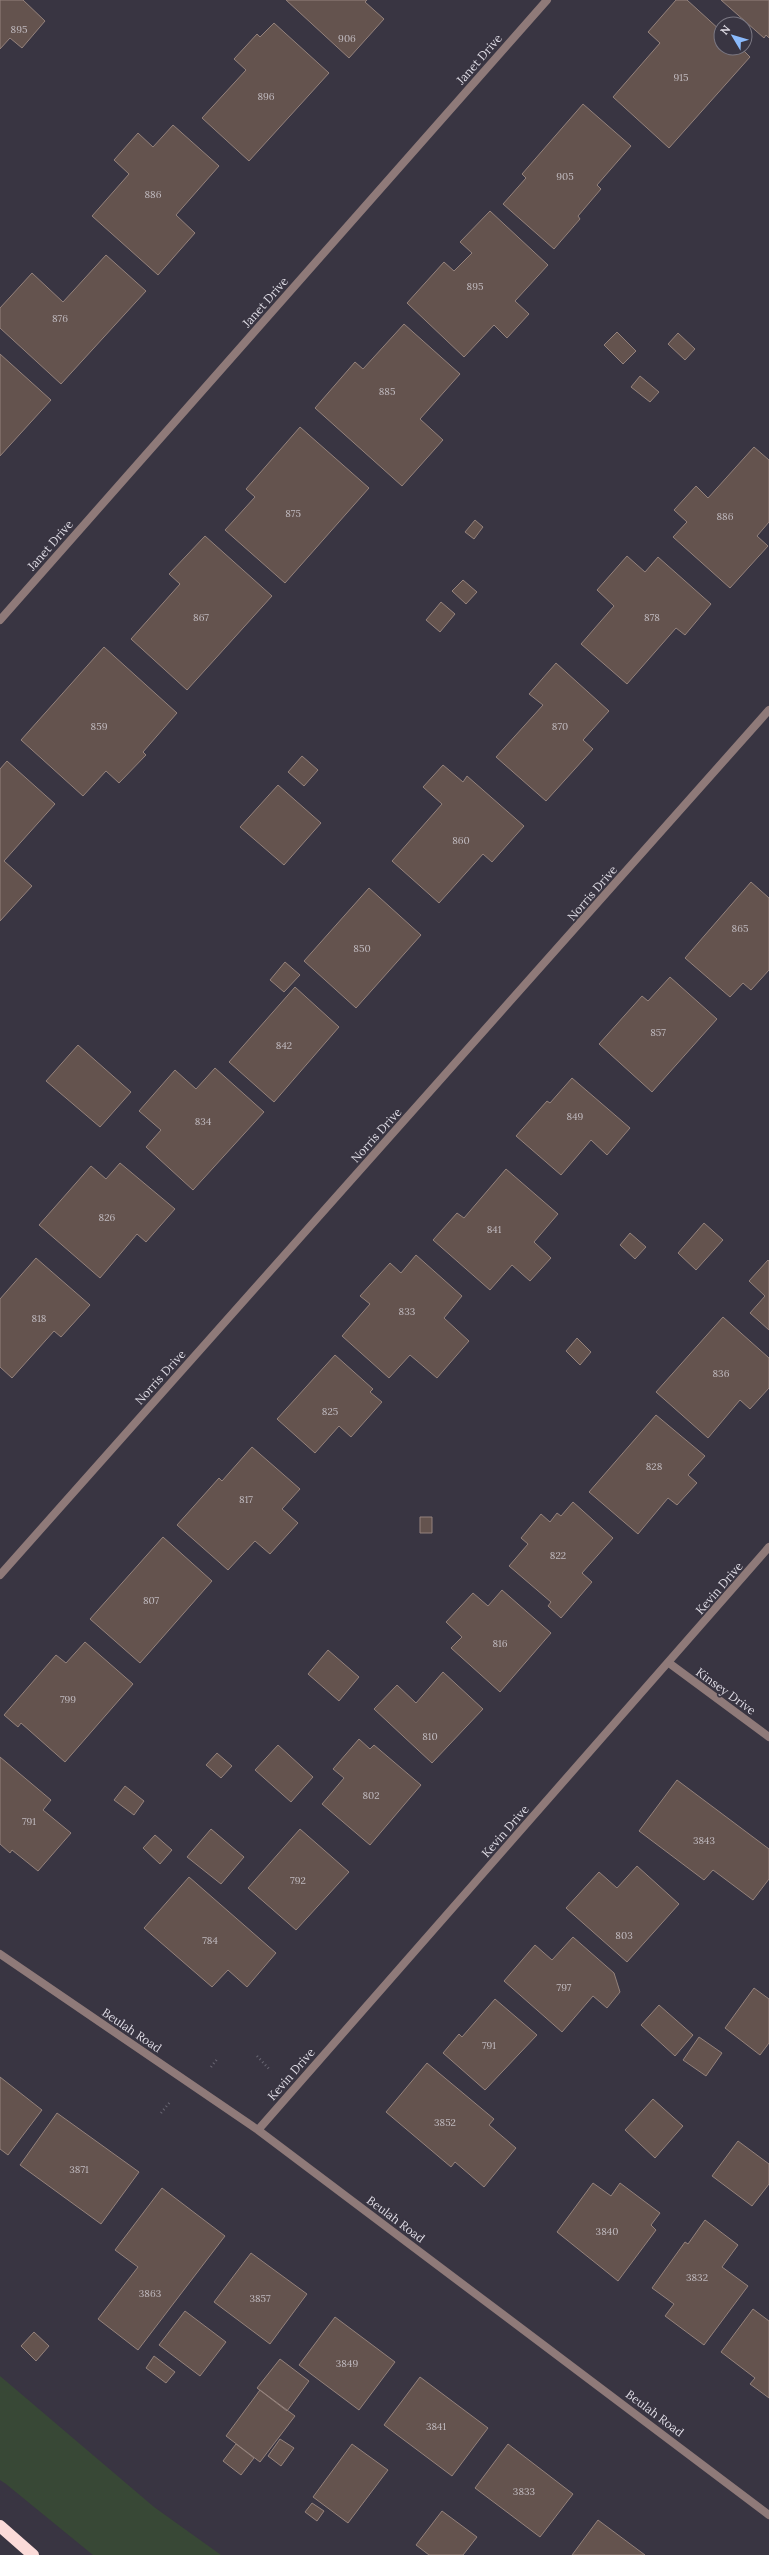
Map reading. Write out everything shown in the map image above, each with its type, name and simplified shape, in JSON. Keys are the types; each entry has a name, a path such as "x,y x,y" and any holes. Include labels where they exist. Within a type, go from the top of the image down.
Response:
{"highway":[{"path":"0,2526 33,2555"}],"street":[{"name":"Janet Drive","path":"0,620 547,0"},
{"name":"Norris Drive","path":"0,1576 769,710"},
{"name":"Kevin Drive","path":"258,2130 669,1664 769,1547"},
{"name":"Kinsey Drive","path":"669,1664 769,1737"},
{"name":"Beulah Road","path":"0,1954 258,2130 769,2515"}],"path":[{"path":"256,2056 270,2070"},
{"path":"211,2068 218,2058"},
{"path":"161,2113 172,2099"}],"green space":[{"path":"0,2376 154,2507 221,2555 93,2555 0,2480"}],"building":[{"path":"0,0 23,0 45,21 22,48 10,38 0,49"},
{"path":"286,0 367,0 365,2 384,19 349,58"},
{"path":"676,0 687,0 713,24 713,56 750,57 669,148 613,97 660,43 648,32"},
{"path":"721,0 769,0 769,38 766,35 764,38 753,28 753,16 739,16"},
{"path":"274,23 329,73 249,161 202,118 246,70 234,59 257,34 260,37"},
{"path":"583,104 631,146 597,185 601,189 578,216 580,219 554,249 503,204 526,178 522,174"},
{"path":"173,125 219,166 176,215 195,233 158,275 92,216 129,174 114,160 138,133 153,147"},
{"path":"490,211 548,265 515,301 529,314 507,338 494,325 464,357 407,303 444,262 454,271 472,253 460,242"},
{"path":"106,255 146,291 61,384 0,328 0,308 32,273 63,302"},
{"path":"404,324 460,374 420,419 443,440 402,486 315,408 355,362 363,369"},
{"path":"617,332 636,351 623,364 604,345"},
{"path":"678,333 695,349 685,360 668,344"},
{"path":"0,354 51,400 0,456"},
{"path":"640,376 659,392 650,402 631,387"},
{"path":"300,427 369,488 285,583 225,530 255,497 246,489"},
{"path":"754,447 769,460 769,522 757,536 768,546 730,588 673,537 687,522 674,510 696,486 708,498"},
{"path":"475,520 483,527 474,539 465,532"},
{"path":"205,536 272,596 187,690 131,639 180,584 169,574"},
{"path":"627,556 645,572 658,557 711,604 685,635 676,628 627,684 581,644 614,606 597,590"},
{"path":"463,580 477,592 466,604 452,591"},
{"path":"441,602 455,614 440,632 426,620"},
{"path":"104,647 177,713 143,752 146,755 119,783 106,771 83,796 21,740"},
{"path":"556,663 609,711 583,740 593,749 546,801 496,757 543,705 529,694"},
{"path":"302,756 318,770 304,786 288,772"},
{"path":"7,761 55,804 4,861 32,886 0,921 0,769"},
{"path":"443,765 463,782 467,776 524,826 492,862 483,854 439,903 392,861 442,804 423,787"},
{"path":"278,785 321,823 284,865 240,827"},
{"path":"751,882 769,898 769,970 751,990 743,983 730,997 685,958"},
{"path":"369,888 421,935 356,1008 304,961"},
{"path":"285,962 300,975 284,992 270,980"},
{"path":"670,977 717,1019 652,1092 599,1044 642,996 648,1001"},
{"path":"295,987 339,1027 274,1102 229,1062"},
{"path":"78,1045 131,1092 100,1127 46,1081"},
{"path":"215,1068 264,1112 193,1190 146,1147 161,1130 139,1111 175,1070 196,1089"},
{"path":"572,1078 630,1128 607,1155 591,1140 561,1175 516,1136 547,1101 550,1103"},
{"path":"120,1163 175,1209 146,1242 137,1234 100,1278 39,1225 91,1166 106,1179"},
{"path":"506,1169 558,1214 534,1242 551,1258 530,1281 512,1265 490,1290 433,1240 457,1213 464,1218"},
{"path":"704,1223 723,1240 696,1270 678,1253"},
{"path":"630,1233 646,1247 635,1259 620,1245"},
{"path":"416,1255 462,1296 444,1318 469,1341 437,1378 410,1355 389,1378 342,1336 370,1304 360,1296 390,1263 401,1273"},
{"path":"36,1258 90,1305 61,1337 54,1331 12,1378 0,1367 0,1299"},
{"path":"768,1260 769,1330 750,1313 765,1296 749,1281"},
{"path":"723,1317 769,1358 769,1388 750,1409 740,1400 708,1438 656,1392"},
{"path":"577,1338 591,1352 580,1365 566,1351"},
{"path":"335,1355 373,1389 370,1392 382,1402 351,1437 339,1426 315,1453 277,1419"},
{"path":"656,1415 705,1456 688,1475 697,1483 677,1505 668,1498 638,1534 589,1492"},
{"path":"252,1447 300,1489 282,1509 298,1523 270,1554 255,1541 228,1570 177,1525 219,1478 222,1481"},
{"path":"573,1502 613,1538 582,1573 592,1582 561,1618 548,1606 551,1602 509,1566 528,1544 521,1538 541,1514 550,1522 557,1513 561,1516"},
{"path":"420,1517 432,1517 432,1533 420,1533"},
{"path":"163,1537 212,1581 140,1663 90,1619"},
{"path":"502,1590 551,1633 500,1692 451,1648 462,1637 446,1622 473,1593 488,1606"},
{"path":"85,1642 133,1684 65,1762 21,1723 18,1727 4,1715 56,1655 66,1663"},
{"path":"328,1650 359,1677 339,1701 308,1674"},
{"path":"443,1672 483,1709 432,1763 374,1709 397,1685 416,1703"},
{"path":"359,1739 370,1749 374,1745 421,1785 370,1845 322,1804 344,1778 333,1769"},
{"path":"278,1745 313,1777 291,1802 255,1770"},
{"path":"217,1753 232,1766 221,1778 206,1765"},
{"path":"0,1757 51,1800 43,1810 71,1833 38,1871 12,1850 10,1853 0,1844"},
{"path":"677,1780 769,1849 769,1879 753,1900 713,1870 704,1880 639,1831"},
{"path":"125,1786 144,1801 134,1815 114,1800"},
{"path":"211,1829 244,1857 221,1884 187,1857"},
{"path":"300,1829 349,1872 296,1930 248,1888"},
{"path":"155,1835 172,1850 160,1864 143,1848"},
{"path":"637,1866 679,1904 627,1962 566,1908 599,1872 617,1888"},
{"path":"189,1877 276,1953 247,1987 228,1970 212,1987 144,1928"},
{"path":"573,1937 614,1973 620,1992 607,2008 593,1996 562,2032 504,1981 535,1945 552,1960"},
{"path":"754,1988 769,1999 769,2043 760,2055 725,2028"},
{"path":"495,1999 537,2035 485,2090 443,2053 459,2034 462,2037"},
{"path":"659,2005 693,2035 675,2056 641,2025"},
{"path":"699,2037 722,2053 706,2076 683,2060"},
{"path":"427,2063 494,2119 489,2125 516,2148 484,2187 455,2162 451,2167 386,2112"},
{"path":"0,2077 42,2110 8,2155 0,2149"},
{"path":"653,2099 683,2126 655,2158 625,2130"},
{"path":"57,2113 139,2172 101,2224 20,2165"},
{"path":"738,2141 769,2164 769,2184 752,2206 712,2176"},
{"path":"593,2183 611,2196 620,2183 660,2213 651,2225 656,2230 618,2281 557,2232"},
{"path":"162,2188 225,2236 138,2350 98,2319 138,2267 115,2250"},
{"path":"705,2220 738,2245 722,2267 748,2286 704,2345 665,2316 674,2304 652,2288 685,2242 688,2244"},
{"path":"251,2253 307,2294 270,2344 214,2302"},
{"path":"753,2309 769,2321 769,2398 750,2384 755,2378 721,2352"},
{"path":"185,2311 226,2342 200,2376 159,2345"},
{"path":"335,2317 395,2362 359,2410 299,2365"},
{"path":"34,2332 49,2346 36,2361 21,2346"},
{"path":"154,2356 175,2372 166,2383 146,2368"},
{"path":"280,2359 309,2381 287,2411 257,2388"},
{"path":"420,2377 488,2428 452,2476 384,2425"},
{"path":"260,2390 295,2416 260,2462 226,2436"},
{"path":"280,2439 294,2448 281,2466 268,2456"},
{"path":"236,2444 254,2458 241,2475 223,2461"},
{"path":"352,2444 388,2470 348,2523 313,2497"},
{"path":"508,2444 573,2494 540,2537 475,2488"},
{"path":"312,2503 324,2511 317,2521 305,2512"},
{"path":"442,2511 477,2537 463,2555 429,2555 416,2545"},
{"path":"598,2520 645,2555 572,2555"}]}
